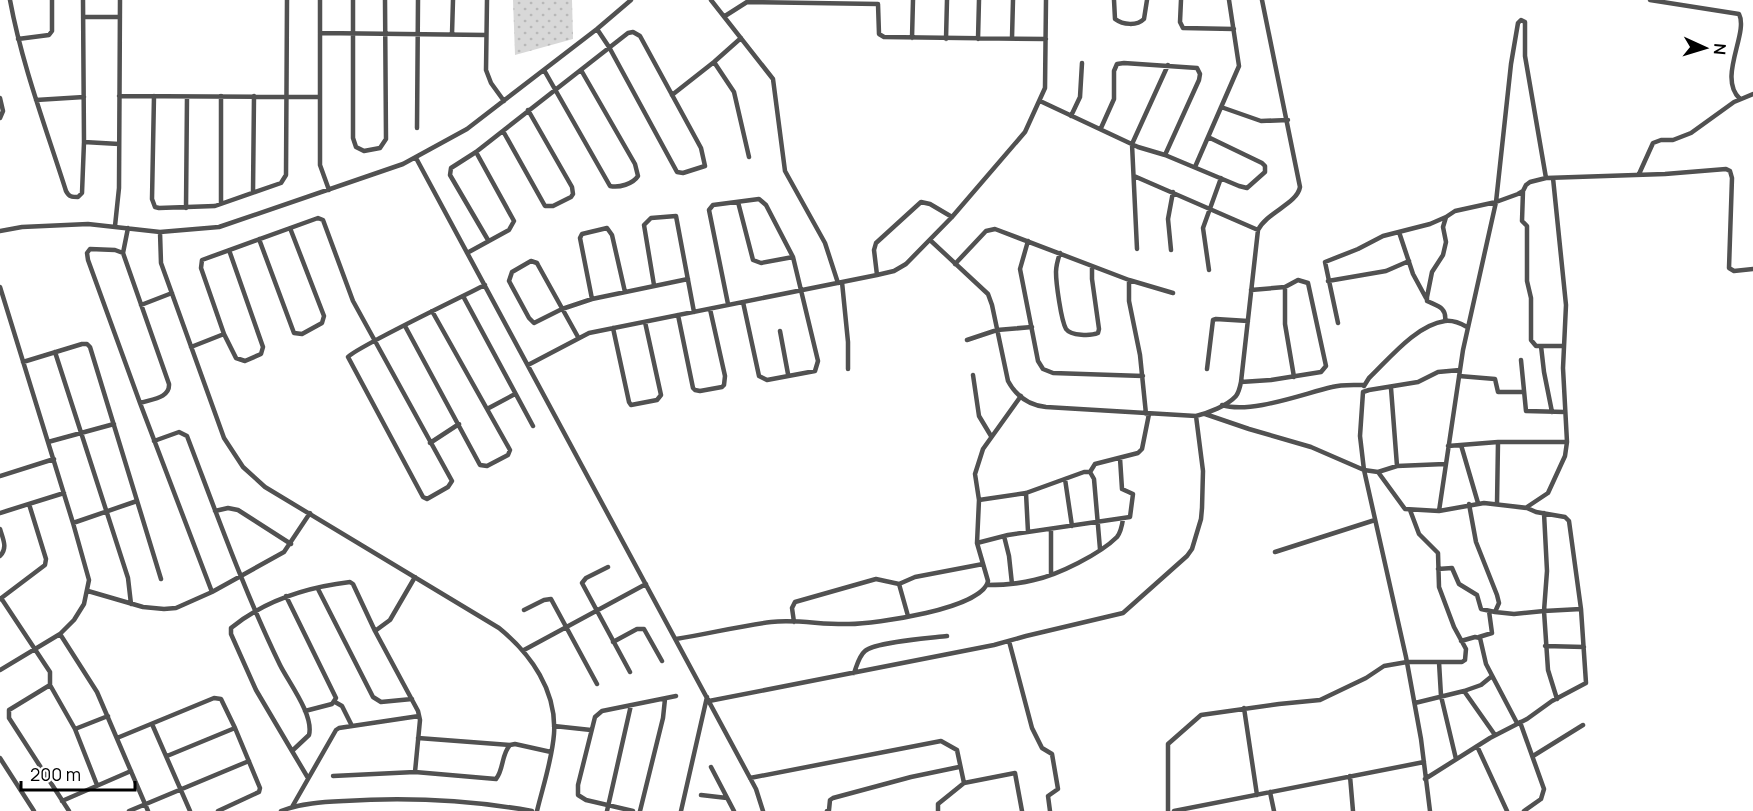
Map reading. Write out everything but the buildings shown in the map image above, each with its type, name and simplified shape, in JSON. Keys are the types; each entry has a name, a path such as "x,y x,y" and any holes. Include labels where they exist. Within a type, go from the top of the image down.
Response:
{"street":[{"path":"10,0 18,39 36,100 66,191 69,196 73,197 78,197 82,193 84,0"},
{"path":"18,39 50,35 52,0"},
{"path":"115,226 119,189 120,0"},
{"path":"154,96 153,204 159,208 211,207 281,183 286,178 287,0"},
{"path":"320,0 320,165 329,190"},
{"path":"353,0 353,138 356,147 364,151 380,148 386,138 385,0"},
{"path":"417,128 418,0"},
{"path":"452,34 453,0"},
{"path":"487,0 487,75 504,101"},
{"path":"0,231 22,227 88,224 160,232 219,227 403,164 467,129 631,0"},
{"path":"711,0 773,79 785,171 825,243 840,283 848,342 848,369"},
{"path":"912,38 913,0"},
{"path":"946,0 946,39"},
{"path":"978,39 979,0"},
{"path":"1012,38 1013,0"},
{"path":"528,365 578,337 899,269 952,217 1022,137 1040,101 1046,83 1046,0"},
{"path":"1114,0 1115,19 1119,22 1136,24 1144,19 1147,0"},
{"path":"1181,0 1180,22 1183,28 1234,29"},
{"path":"1195,167 1239,66 1229,0"},
{"path":"930,240 988,294 1008,381 1013,390 1035,406 1196,416 1205,414 1236,396 1241,382 1258,230 1263,221 1296,196 1300,190 1288,120 1262,0"},
{"path":"1650,0 1739,14 1741,22 1734,60 1733,89 1740,99"},
{"path":"725,16 747,1 878,2 881,36 946,39 1046,39"},
{"path":"83,17 120,17"},
{"path":"1439,511 1467,327 1496,202 1512,64 1518,22 1521,20 1525,22 1526,56 1546,178"},
{"path":"488,240 450,175 451,168 476,152 528,110 581,70 609,47 628,33 637,33 701,148 706,161 705,166 683,173 677,172 609,47 597,29"},
{"path":"320,33 486,34"},
{"path":"672,95 741,38"},
{"path":"714,62 734,92 749,157"},
{"path":"1071,116 1080,97 1082,63"},
{"path":"1101,128 1114,99 1114,71 1117,64 1197,68 1200,74 1165,155"},
{"path":"1137,249 1132,144 1168,65"},
{"path":"544,70 610,186 616,187 634,181 638,176 635,164 581,70"},
{"path":"1640,174 1653,143 1673,140 1691,133 1740,99 1753,94"},
{"path":"119,96 320,97"},
{"path":"221,96 221,203"},
{"path":"253,192 254,96"},
{"path":"36,100 84,97"},
{"path":"186,208 188,97"},
{"path":"0,98 3,111 0,118"},
{"path":"1040,101 1132,144 1247,188 1263,176 1265,165 1208,137"},
{"path":"1221,106 1261,121 1288,120"},
{"path":"503,131 545,206 553,206 571,196 572,187 528,110"},
{"path":"84,142 119,144"},
{"path":"468,253 509,230 514,221 476,152"},
{"path":"416,158 750,778 760,798 763,811"},
{"path":"1563,346 1533,345 1531,340 1531,298 1527,281 1527,226 1522,221 1523,191 1530,182 1546,178 1665,174 1726,169 1730,171 1732,178 1729,268 1734,271 1753,269"},
{"path":"1134,176 1258,230"},
{"path":"1209,270 1203,234 1204,223 1221,178"},
{"path":"1527,508 1548,493 1564,456 1567,442 1563,346 1566,305 1553,178"},
{"path":"1338,323 1328,281 1326,261 1358,249 1383,236 1430,224 1455,211 1496,202 1523,191"},
{"path":"1171,250 1168,219 1173,192"},
{"path":"728,304 708,215 710,207 759,199 764,202 794,257 818,367 814,371 788,374 767,380 759,376 743,302"},
{"path":"738,202 753,260 761,263 794,257"},
{"path":"877,275 874,249 876,243 921,202 930,204 952,217"},
{"path":"654,285 644,230 645,222 651,218 673,216 677,218 694,312"},
{"path":"1427,301 1432,272 1440,262 1445,248 1443,227 1446,217"},
{"path":"229,250 263,350 261,354 245,360 236,358 224,334 201,262 204,257 318,218 323,220 353,301 374,341 430,443 452,481 448,487 427,499 423,497 348,360 351,353 374,341 405,326 432,311 485,285"},
{"path":"592,299 580,238 582,234 603,227 607,228 612,236 625,292"},
{"path":"128,228 123,253 169,388 166,395 140,404"},
{"path":"259,239 294,333 302,334 322,323 324,316 290,228"},
{"path":"955,264 990,229 1028,241 1129,280 1173,293"},
{"path":"160,232 160,258 224,438 233,454 259,483 499,628 524,650 544,684 554,726 551,752 537,811"},
{"path":"1399,232 1413,274 1427,301 1442,308 1446,316 1445,321"},
{"path":"1028,241 1020,268 1038,361 1043,369 1047,372 1143,376"},
{"path":"123,253 91,248 87,253 140,404 212,592"},
{"path":"1060,253 1056,266 1056,281 1064,323 1071,333 1092,335 1098,333 1100,329 1092,266"},
{"path":"578,337 562,309 537,263 531,261 510,274 509,282 531,321 537,322 562,309 592,299 688,279"},
{"path":"1328,281 1386,271 1408,261"},
{"path":"1090,472 1095,464 1142,450 1147,414 1143,376 1129,301 1129,280"},
{"path":"1241,382 1271,381 1321,372 1325,370 1326,362 1308,283 1298,280 1285,287 1251,290"},
{"path":"0,287 89,575 88,591 81,611 60,634 33,648 0,670"},
{"path":"1285,287 1285,324 1293,377"},
{"path":"141,305 172,293"},
{"path":"463,296 533,426"},
{"path":"678,315 693,387 700,391 722,387 725,376 710,309"},
{"path":"405,326 480,465 487,466 508,455 510,450 432,311"},
{"path":"1208,369 1213,320 1248,321"},
{"path":"1430,811 1415,703 1364,470 1360,436 1363,392 1364,385 1369,378 1406,342 1423,331 1445,321 1467,327"},
{"path":"613,328 629,402 636,405 657,400 661,394 645,322"},
{"path":"967,340 997,330 1032,327"},
{"path":"780,331 788,374"},
{"path":"191,346 224,334"},
{"path":"23,362 82,344 90,347 161,579"},
{"path":"1541,346 1552,412"},
{"path":"55,352 128,578 131,604"},
{"path":"1521,360 1525,409 1528,413 1565,412"},
{"path":"1363,392 1418,382 1438,372 1495,379 1498,392 1524,392"},
{"path":"974,375 979,416 991,436"},
{"path":"1222,405 1240,408 1331,387 1364,385"},
{"path":"1390,387 1397,466"},
{"path":"487,409 515,394"},
{"path":"987,585 988,581 977,543 979,500 975,474 980,454 1021,396"},
{"path":"1205,414 1311,447 1364,470 1378,472 1397,466 1445,464"},
{"path":"708,699 1009,642 1026,636 1120,615 1156,586 1192,549 1202,508 1203,471 1196,416"},
{"path":"48,442 114,424"},
{"path":"430,443 459,424"},
{"path":"154,441 179,432 187,436 215,511 280,665 305,711 309,735 292,751"},
{"path":"1448,446 1498,442 1567,442"},
{"path":"1497,504 1498,442"},
{"path":"1461,445 1478,503"},
{"path":"977,543 1028,532 1123,519 1132,515 1133,495 1122,489 1120,458"},
{"path":"0,476 54,459"},
{"path":"979,500 1026,493 1084,472 1090,472"},
{"path":"1090,472 1094,479 1100,549"},
{"path":"1378,472 1400,505 1410,510 1439,511 1469,504 1497,504 1527,508 1565,517 1569,521 1581,609 1586,683 1495,735 1425,779"},
{"path":"1065,479 1072,526"},
{"path":"0,513 64,493"},
{"path":"1026,493 1028,532"},
{"path":"73,523 137,501"},
{"path":"29,504 46,559 45,566 0,598 50,672 50,685 75,729 97,785"},
{"path":"1469,504 1476,542 1497,595 1498,603 1495,612"},
{"path":"215,511 235,508 291,544"},
{"path":"1168,811 1167,750 1169,741 1201,715 1320,700 1366,678 1383,666 1407,662 1462,662 1465,660 1467,653 1454,627 1439,587 1438,554 1419,534 1410,510"},
{"path":"88,591 143,607 172,609 190,603 284,552 310,513"},
{"path":"1544,513 1545,646 1548,670 1557,699"},
{"path":"676,639 770,622 868,623 947,608 974,596 987,585 1012,584 1051,575 1078,564 1116,537 1121,530 1123,519"},
{"path":"1275,552 1375,520"},
{"path":"0,529 5,547 0,556"},
{"path":"1051,529 1051,575"},
{"path":"1004,536 1012,584"},
{"path":"794,622 792,608 795,602 876,579 899,584 915,577 983,564"},
{"path":"608,567 586,578 582,583 630,672"},
{"path":"1438,569 1452,568 1459,584 1477,595 1481,609 1514,614 1581,609"},
{"path":"375,631 388,623 415,577"},
{"path":"308,778 256,690 231,632 233,626 257,610 286,597 348,582 352,583 419,716 415,772"},
{"path":"524,650 646,584"},
{"path":"899,584 908,616"},
{"path":"318,589 373,697 381,702 412,699"},
{"path":"286,597 334,695 335,702"},
{"path":"524,610 551,599 597,684"},
{"path":"1461,641 1492,633 1489,611"},
{"path":"613,642 637,629 644,629 662,661"},
{"path":"60,634 98,692 147,811"},
{"path":"854,673 857,663 868,648 947,636"},
{"path":"1479,637 1485,660 1519,723 1544,789 1541,799 1524,811"},
{"path":"1009,642 1034,732 1042,748 1053,757 1058,789 1048,795 1050,811"},
{"path":"1545,646 1584,647"},
{"path":"1439,662 1441,696 1456,759"},
{"path":"1415,703 1464,691 1481,685 1492,676"},
{"path":"50,685 12,707 8,713 69,811"},
{"path":"1464,691 1495,735"},
{"path":"633,811 586,800 578,795 578,786 595,717 602,711 676,696"},
{"path":"117,738 216,698 223,702 259,785 258,792 218,811"},
{"path":"640,811 663,718 665,699"},
{"path":"681,811 708,699"},
{"path":"305,711 335,702"},
{"path":"335,702 342,706 351,724"},
{"path":"607,811 631,705"},
{"path":"1244,708 1257,795"},
{"path":"75,729 108,716"},
{"path":"292,807 336,730 351,724 419,716"},
{"path":"152,724 189,811"},
{"path":"1533,756 1583,725"},
{"path":"554,726 591,730"},
{"path":"167,756 235,728"},
{"path":"418,738 515,744 551,752"},
{"path":"750,778 941,741 955,748 964,783"},
{"path":"333,776 415,772 496,779 510,745"},
{"path":"1477,746 1507,811"},
{"path":"0,758 3,768 34,811"},
{"path":"129,811 249,761"},
{"path":"1174,811 1424,762"},
{"path":"711,767 734,811"},
{"path":"827,811 830,800 833,798 959,767"},
{"path":"62,801 131,771"},
{"path":"938,811 940,802 964,783 1015,773 1022,811"},
{"path":"1350,776 1353,811"},
{"path":"1270,792 1274,811"},
{"path":"701,795 727,798"},
{"path":"281,811 292,807 334,801 387,798 474,803 532,811"},
{"path":"1214,804 1214,811"}],"shaded area":[{"path":"513,0 572,0 573,39 515,55"}]}
